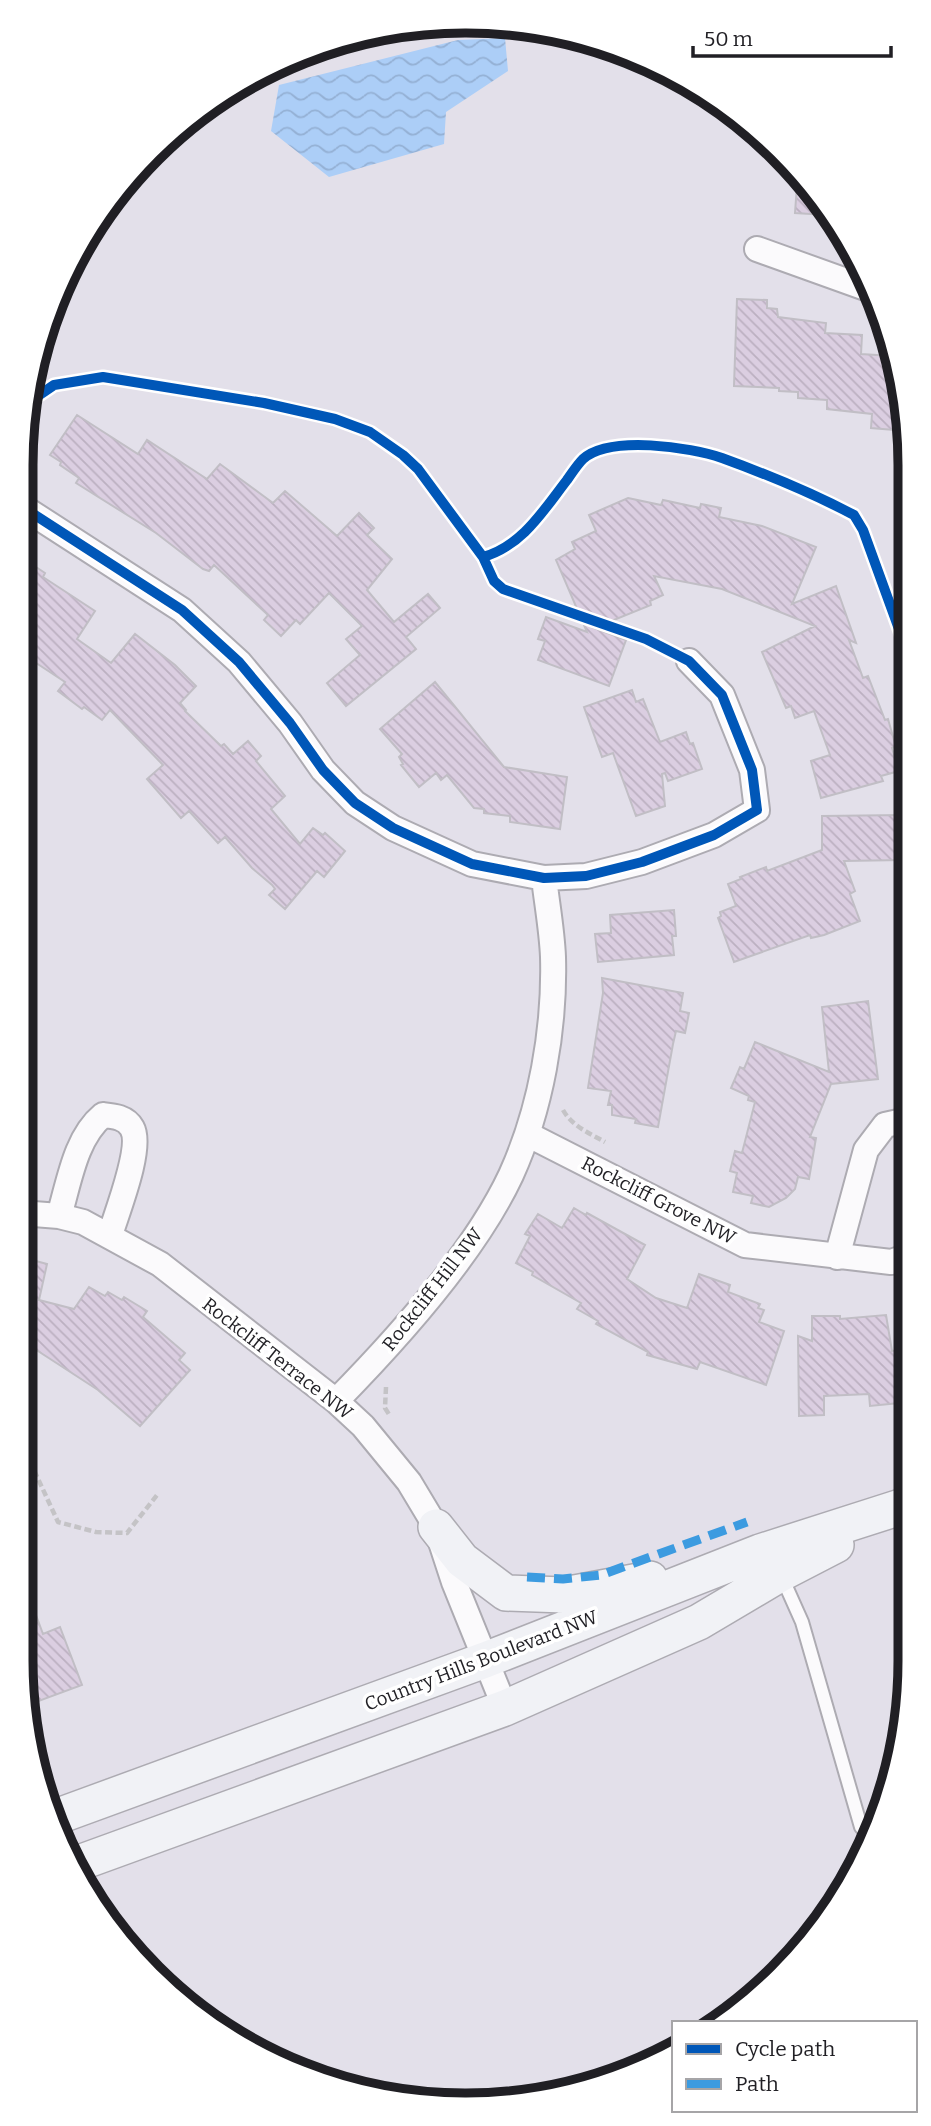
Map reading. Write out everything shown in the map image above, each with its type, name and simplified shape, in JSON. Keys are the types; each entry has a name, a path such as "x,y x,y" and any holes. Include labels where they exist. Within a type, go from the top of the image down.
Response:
{"main road":[{"name":"Country Hills Boulevard NW","path":"83,1862 505,1708 699,1622 770,1563 898,1511"},
{"path":"436,1527 462,1560 506,1593 564,1595 727,1565"},
{"name":"Country Hills Boulevard NW","path":"62,1815 485,1660 727,1565 770,1563"}],"street":[{"path":"757,250 858,286"},
{"path":"33,514 182,610 239,662 290,723 323,770 355,803 393,828 472,864 544,878 586,876 642,862 714,835 757,810 752,771 722,695 689,661"},
{"name":"Rockcliff Hill NW","path":"336,1401 376,1360 458,1260 486,1219 510,1176 541,1086 550,1017 553,957 544,878"},
{"path":"60,1216 77,1156 91,1125 103,1115 120,1117 132,1127 137,1147 110,1235"},
{"path":"837,1257 866,1150 885,1125 898,1122"},
{"name":"Rockcliff Grove NW","path":"527,1133 745,1245 837,1257 891,1262 898,1260"},
{"name":"Rockcliff Terrace NW","path":"33,1214 60,1216 83,1222 160,1264 336,1401 363,1426 409,1482 436,1527 454,1582 505,1708"}],"lane":[{"path":"770,1563 802,1622 863,1830"}],"path":[{"path":"389,1380 385,1408 398,1426"},
{"path":"33,1468 58,1522 96,1532 127,1533 157,1495"}],"water":[{"path":"505,38 508,71 446,112 444,144 329,177 271,131 279,85 458,40"}],"building":[{"path":"797,188 817,214 795,213"},
{"path":"737,299 767,300 767,308 777,309 778,317 826,323 825,333 862,335 861,354 883,355 896,430 871,428 872,414 827,409 827,400 798,398 798,392 779,391 779,388 734,386"},
{"path":"77,415 138,454 147,440 207,479 220,464 273,503 285,491 337,536 359,513 374,528 367,535 392,559 367,590 394,622 428,594 440,608 406,637 416,649 346,706 327,683 360,655 346,639 362,626 329,593 300,624 296,620 281,636 264,620 268,615 214,565 209,571 203,569 156,533 76,483 79,478 50,455"},
{"path":"628,498 661,505 663,500 700,508 701,504 721,508 719,517 762,526 816,547 792,604 836,586 856,643 849,640 863,678 868,676 885,720 888,719 896,747 892,748 898,771 881,776 883,781 821,798 811,761 830,755 814,711 795,718 791,706 786,708 762,652 815,626 722,589 654,576 663,595 650,601 651,605 594,628 626,640 609,686 538,660 545,641 538,639 546,617 587,632 556,560 575,549 572,542 596,531 589,515"},
{"path":"33,565 45,573 43,577 95,611 77,639 111,663 135,634 175,665 196,686 180,703 185,711 233,754 248,741 261,756 256,761 285,796 271,809 300,844 313,828 323,835 325,833 345,851 324,877 317,871 285,909 269,895 275,889 272,885 252,868 225,837 218,843 189,811 181,818 147,779 163,765 110,710 102,720 84,707 82,709 58,691 65,682 33,661"},
{"path":"435,682 504,767 567,777 560,829 510,822 510,816 484,813 484,809 474,808 447,775 441,780 436,773 419,787 401,765 403,764 399,757 402,754 380,729"},
{"path":"632,690 636,702 643,699 660,742 686,732 702,769 668,781 665,773 662,774 665,806 636,816 613,753 602,757 584,707"},
{"path":"898,815 898,860 844,861 855,891 850,894 860,921 824,935 811,938 810,935 734,962 718,918 721,916 720,912 736,906 728,884 766,867 767,871 822,850 822,816"},
{"path":"674,910 674,955 598,962 595,934 611,933 610,915"},
{"path":"602,978 683,993 680,1011 689,1013 685,1033 676,1031 658,1127 635,1123 636,1119 612,1115 612,1105 608,1105 611,1091 588,1088 603,993"},
{"path":"868,1001 878,1079 831,1084 810,1137 816,1138 809,1179 798,1177 795,1189 786,1198 769,1207 751,1203 753,1196 733,1192 737,1173 730,1171 735,1151 742,1153 755,1102 748,1100 749,1096 731,1088 740,1067 744,1069 755,1042 829,1072 822,1007"},
{"path":"574,1208 645,1245 627,1279 656,1298 687,1308 699,1274 730,1285 728,1292 760,1304 758,1308 764,1310 759,1322 784,1331 766,1385 700,1362 697,1369 647,1355 648,1352 596,1324 598,1321 577,1309 581,1303 516,1263 530,1236 525,1234 538,1214 562,1228"},
{"path":"33,1260 47,1264 39,1300 74,1309 89,1287 105,1296 108,1292 122,1300 124,1297 147,1311 143,1317 185,1353 179,1360 190,1370 140,1426 98,1390 33,1348"},
{"path":"886,1315 892,1351 898,1350 898,1403 870,1406 869,1394 824,1396 824,1415 799,1416 798,1336 812,1341 812,1316 840,1316 840,1319"},
{"path":"33,1607 43,1634 60,1627 82,1685 35,1702"}],"marked path":[{"path":"527,1577 563,1579 601,1575 747,1522"}],"cycle path":[{"path":"40,395 54,385 103,377 264,403 335,419 370,432 403,455 418,469 483,557 509,545 531,526 581,461 595,452 612,447 651,445 708,454 789,484 854,515 863,530 898,626"},
{"path":"33,514 182,610 239,662 290,723 323,770 355,803 393,828 472,864 544,878 586,876 642,862 714,835 757,810 752,770 722,695 689,661 646,639 503,589 494,581 483,557"}]}
